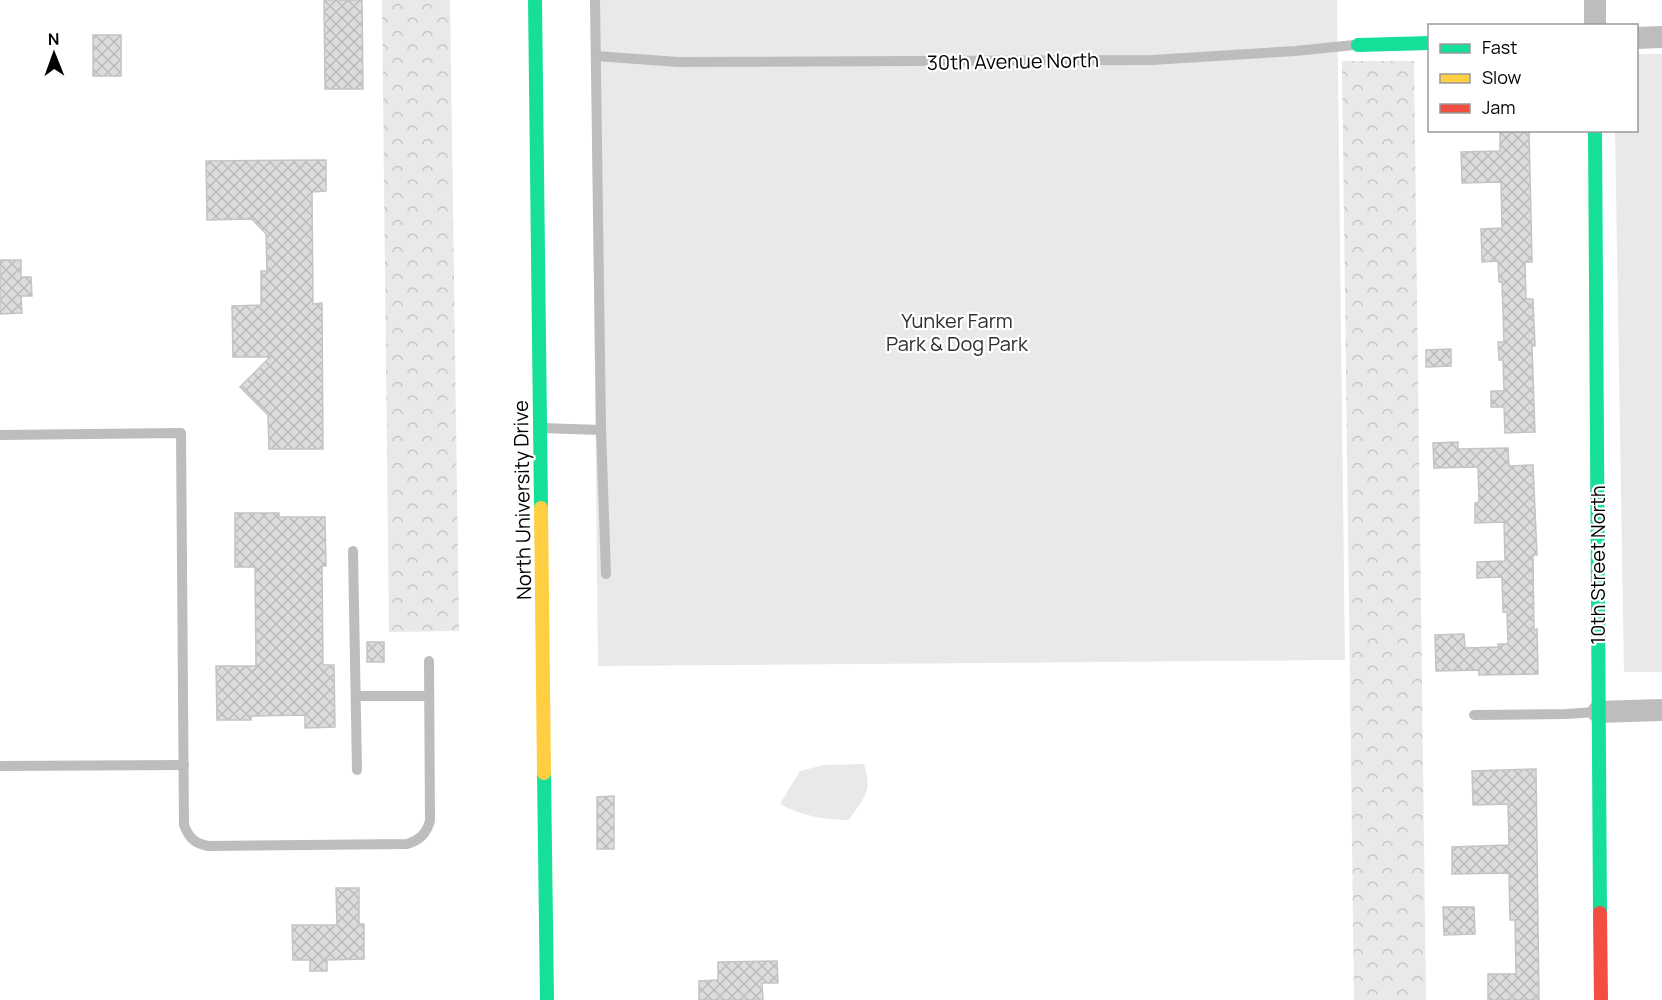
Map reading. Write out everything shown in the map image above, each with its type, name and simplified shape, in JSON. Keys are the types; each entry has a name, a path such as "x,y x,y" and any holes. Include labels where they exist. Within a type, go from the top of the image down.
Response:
{"main road":[{"name":"North University Drive","path":"535,0 547,1000"},
{"name":"30th Avenue North","path":"1358,45 1428,43"},
{"name":"10th Street North","path":"1596,132 1601,1000"}],"street":[{"path":"1594,0 1595,24"},
{"path":"1638,38 1662,38"},
{"path":"1598,712 1662,710"}],"lane":[{"path":"595,0 601,430 606,574"},
{"name":"30th Avenue North","path":"596,56 678,62 1152,60 1358,45"},
{"path":"541,428 601,430"},
{"path":"0,435 181,433 184,825 188,836 197,844 208,846 407,844 417,841 426,832 430,821 429,661"},
{"path":"353,551 357,770"},
{"path":"356,696 429,696"},
{"path":"1474,716 1598,712"},
{"path":"0,766 184,765"}],"green space":[{"path":"382,0 450,0 459,631 389,632"},
{"name":"Yunker Farm Park & Dog Park","path":"591,0 1337,0 1345,660 598,666"},
{"path":"1638,54 1662,54 1662,672 1624,672 1615,132 1638,132"},
{"path":"1342,61 1414,61 1426,1000 1354,1000"},
{"path":"864,764 868,781 866,794 849,820 813,816 780,804 800,771 824,765"}],"building":[{"path":"324,0 362,0 363,89 325,89"},
{"path":"93,35 121,35 121,76 93,76"},
{"path":"1500,132 1529,132 1532,262 1525,262 1526,299 1533,299 1535,432 1505,433 1504,407 1491,407 1491,391 1504,391 1503,360 1499,360 1498,342 1504,342 1502,282 1499,282 1498,261 1482,262 1481,229 1502,228 1501,182 1462,183 1461,152 1500,151"},
{"path":"326,160 326,191 312,192 313,304 322,303 323,449 269,449 268,415 240,387 270,357 233,357 232,306 261,305 261,271 267,271 266,234 252,219 207,220 206,161"},
{"path":"0,260 21,260 21,277 31,277 32,296 21,296 22,313 0,314"},
{"path":"1451,349 1451,366 1426,367 1426,350"},
{"path":"1458,442 1458,449 1508,448 1509,466 1533,465 1537,555 1533,555 1534,630 1537,629 1538,674 1479,675 1479,670 1436,671 1435,635 1464,634 1465,648 1498,647 1498,644 1508,644 1507,612 1503,612 1502,577 1477,578 1477,562 1505,561 1504,522 1475,523 1475,503 1479,502 1478,467 1434,468 1433,443"},
{"path":"235,513 279,513 279,517 325,517 326,566 322,566 323,665 334,665 335,727 305,728 305,715 251,716 251,720 217,720 216,666 256,666 255,567 235,567"},
{"path":"367,642 384,642 384,662 367,662"},
{"path":"1536,769 1539,1000 1488,1000 1488,974 1516,974 1515,920 1510,920 1509,873 1452,874 1452,847 1509,845 1508,804 1473,805 1472,771"},
{"path":"614,796 614,849 597,849 597,797"},
{"path":"336,888 359,888 359,924 364,924 364,959 327,960 327,971 310,971 310,960 293,960 292,925 337,925"},
{"path":"1443,907 1474,907 1475,934 1444,935"},
{"path":"777,961 778,983 762,983 763,1000 699,1000 699,981 718,980 718,962"}],"traffic: fast":[{"path":"535,0 541,508"},
{"path":"1358,45 1428,43"},
{"path":"1595,132 1600,913"},
{"path":"544,773 547,1000"}],"traffic: slow":[{"path":"541,508 544,773"}],"traffic: jam":[{"path":"1600,913 1601,1000"}]}
